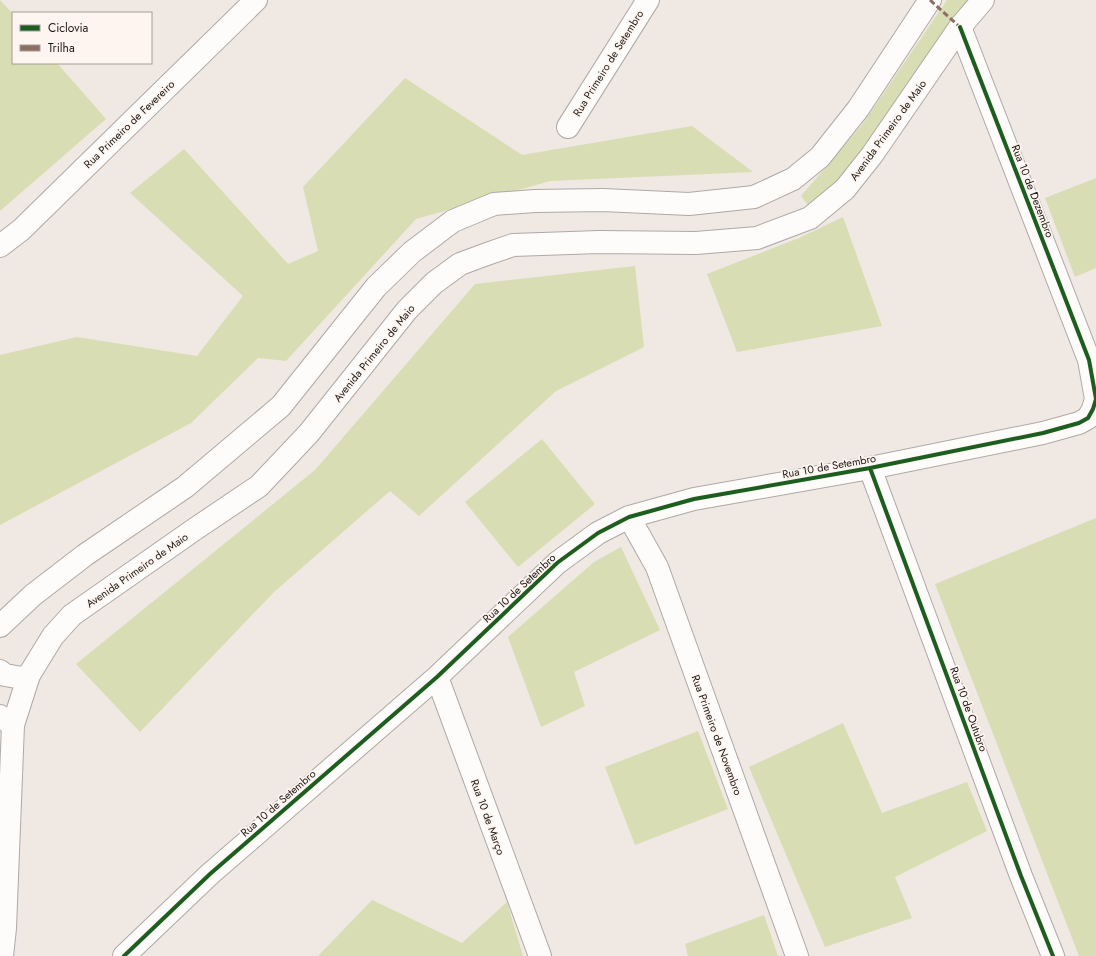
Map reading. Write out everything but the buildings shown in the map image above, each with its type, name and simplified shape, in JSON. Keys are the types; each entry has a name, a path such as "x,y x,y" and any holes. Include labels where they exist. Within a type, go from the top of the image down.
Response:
{"street":[{"name":"Rua Primeiro de Fevereiro","path":"0,246 20,230 256,0"},
{"name":"Rua Primeiro de Setembro","path":"568,127 648,0"},
{"path":"0,626 33,595 85,555 184,487 281,406 376,287 412,252 453,220 494,204 535,201 602,200 689,204 754,197 793,179 820,157 858,109 930,0"},
{"name":"Avenida Primeiro de Maio","path":"2,956 5,928 7,721 29,675 53,636 72,615 259,486 309,433 407,310 434,283 460,264 513,245 599,242 696,243 757,238 810,218 845,189 872,155 960,28 983,0"},
{"name":"Rua 10 de Dezembro","path":"960,28 1089,360"},
{"name":"Rua 10 de Setembro","path":"124,956 210,874 436,677 558,563 598,533 629,518 694,499 870,468 1043,434 1079,423 1088,418 1094,409 1096,399 1089,360"},
{"name":"Rua 10 de Outubro","path":"870,468 1021,876 1053,956"},
{"name":"Rua Primeiro de Novembro","path":"629,518 657,567 797,956"},
{"path":"0,671 5,675 22,678 29,675"},
{"name":"Rua 10 de Março","path":"436,677 540,956"}],"green space":[{"path":"0,0 12,13 12,64 58,64 106,119 0,211"},
{"path":"947,0 977,0 858,166 810,208 801,196 862,125"},
{"path":"405,78 522,155 692,126 753,172 550,181 416,219 286,361 258,358 191,423 0,525 0,355 77,337 197,356 243,296 130,193 184,149 288,264 318,251 303,187"},
{"path":"1096,178 1096,268 1075,277 1045,198"},
{"path":"843,217 882,326 737,352 707,274 799,238"},
{"path":"635,266 644,347 556,391 419,516 390,491 274,592 140,732 76,664 315,470 475,284"},
{"path":"542,439 595,504 518,567 465,502"},
{"path":"1096,518 1096,956 1079,956 935,584"},
{"path":"621,547 660,630 574,672 585,706 541,727 508,637 594,562"},
{"path":"843,723 882,813 967,782 987,831 895,877 912,918 825,947 749,767"},
{"path":"698,731 728,809 635,845 605,767"},
{"path":"372,900 462,943 507,902 523,956 318,956"},
{"path":"764,915 778,956 688,956 685,944"}],"marked path":[{"path":"930,0 960,27"}],"cycle path":[{"path":"124,956 210,874 437,677 557,563 598,533 629,517 694,499 870,468 1043,433 1079,423 1088,418 1096,399 1089,360 960,27"},
{"path":"870,468 1021,876 1053,956"}]}
